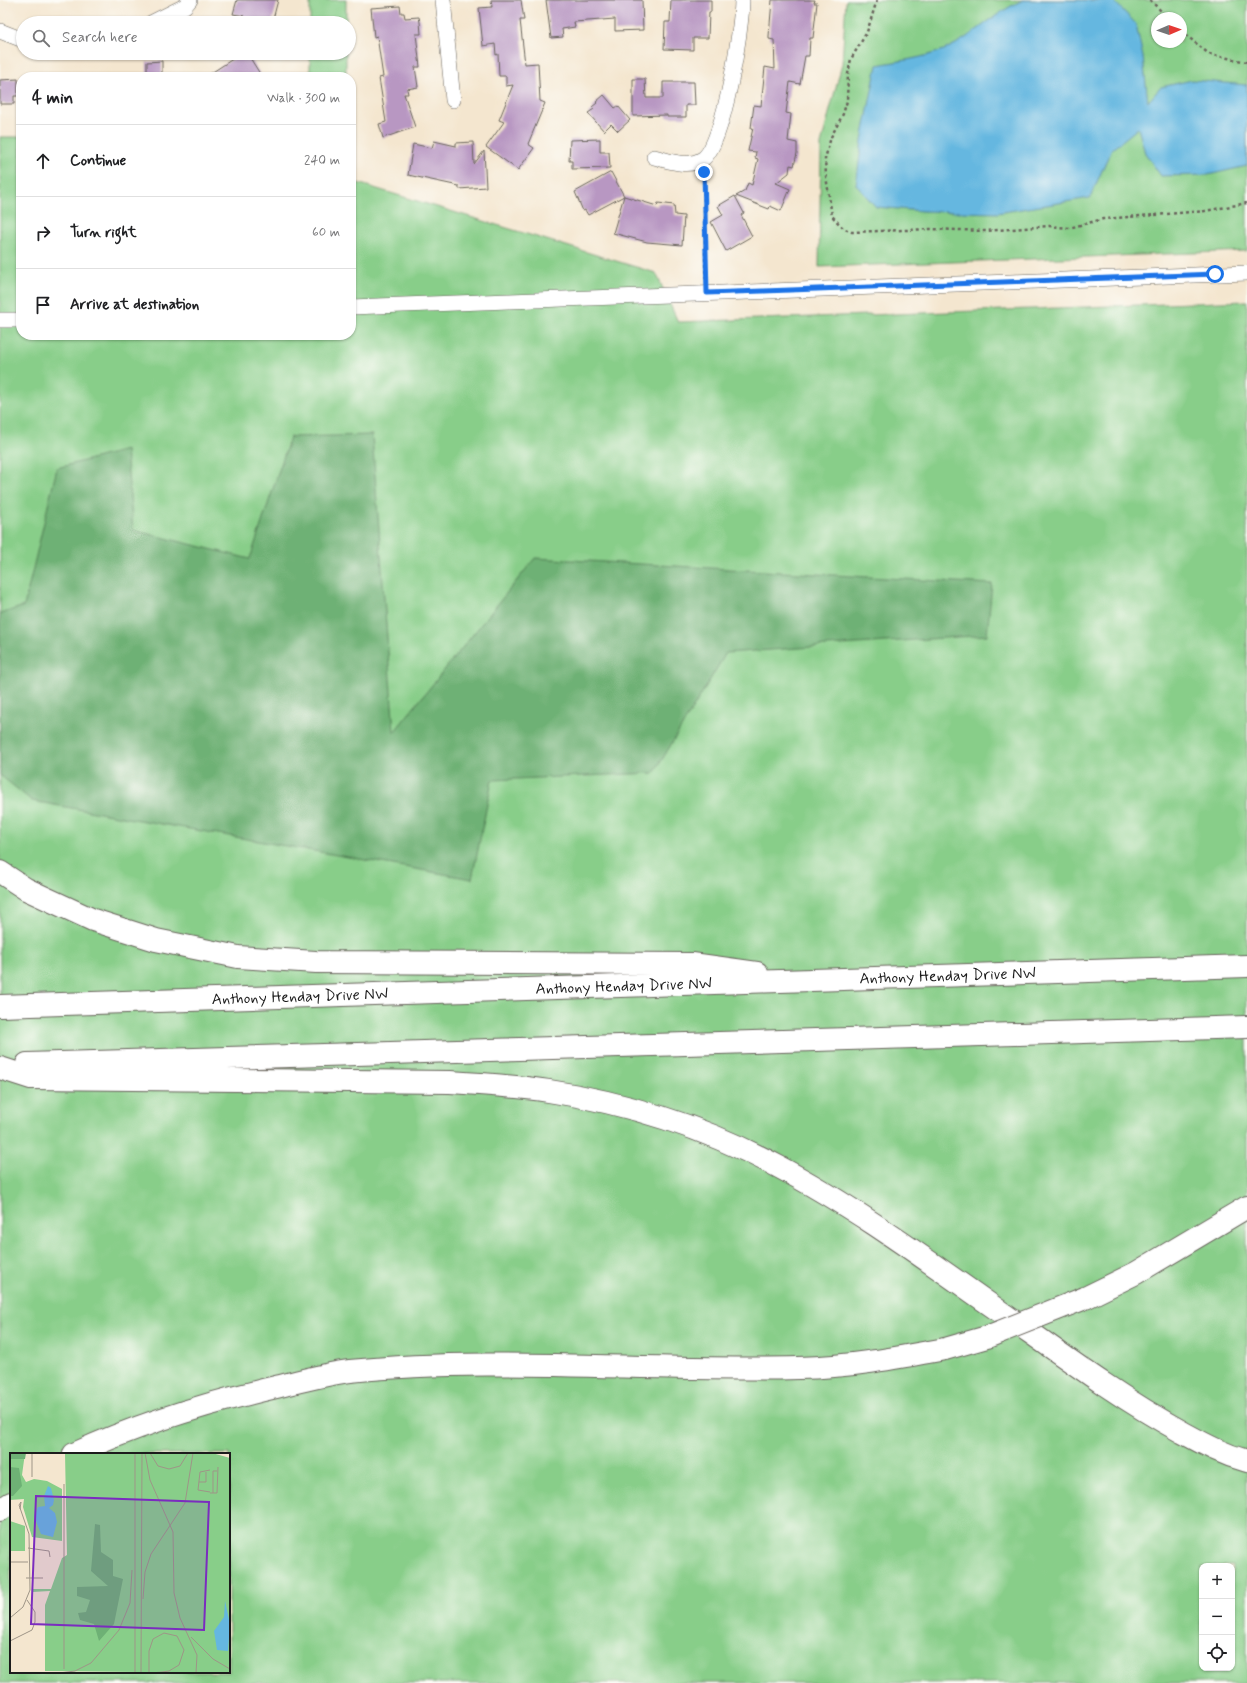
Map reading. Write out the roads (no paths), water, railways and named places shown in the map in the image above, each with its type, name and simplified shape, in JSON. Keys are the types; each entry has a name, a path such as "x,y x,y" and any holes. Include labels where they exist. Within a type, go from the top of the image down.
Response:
{"highway":[{"path":"0,872 26,889 93,920 156,940 238,957 316,962 692,964 816,982"},
{"name":"Anthony Henday Drive NW","path":"0,1006 816,982 1247,966"},
{"path":"0,1067 1247,1027"},
{"path":"0,1067 31,1078 450,1082 499,1085 548,1091 606,1102 670,1121 721,1139 785,1170 842,1204 908,1248 1146,1412 1224,1455 1247,1461"},
{"path":"76,1453 107,1438 224,1400 347,1371 401,1367 473,1365 800,1368 889,1360 945,1349 987,1337 1084,1298 1136,1273 1247,1207"},
{"path":"100,1453 186,1412"},
{"path":"0,1494 10,1488"},
{"path":"0,1510 10,1504"}],"street":[{"path":"165,16 185,6 190,0"},
{"path":"443,0 453,100"},
{"path":"654,157 686,164 696,162 704,157 712,146 733,74 740,30 742,0"},
{"path":"0,31 16,37"},
{"path":"356,307 1247,272"},
{"path":"0,320 16,320"}],"water":[{"path":"1023,0 1113,0 1136,24 1143,57 1148,102 1161,87 1192,80 1247,85 1247,166 1208,175 1161,176 1145,153 1138,128 1111,150 1090,198 997,213 922,211 876,207 856,185 862,140 877,65 921,57 946,49 966,38 1003,11"}]}
